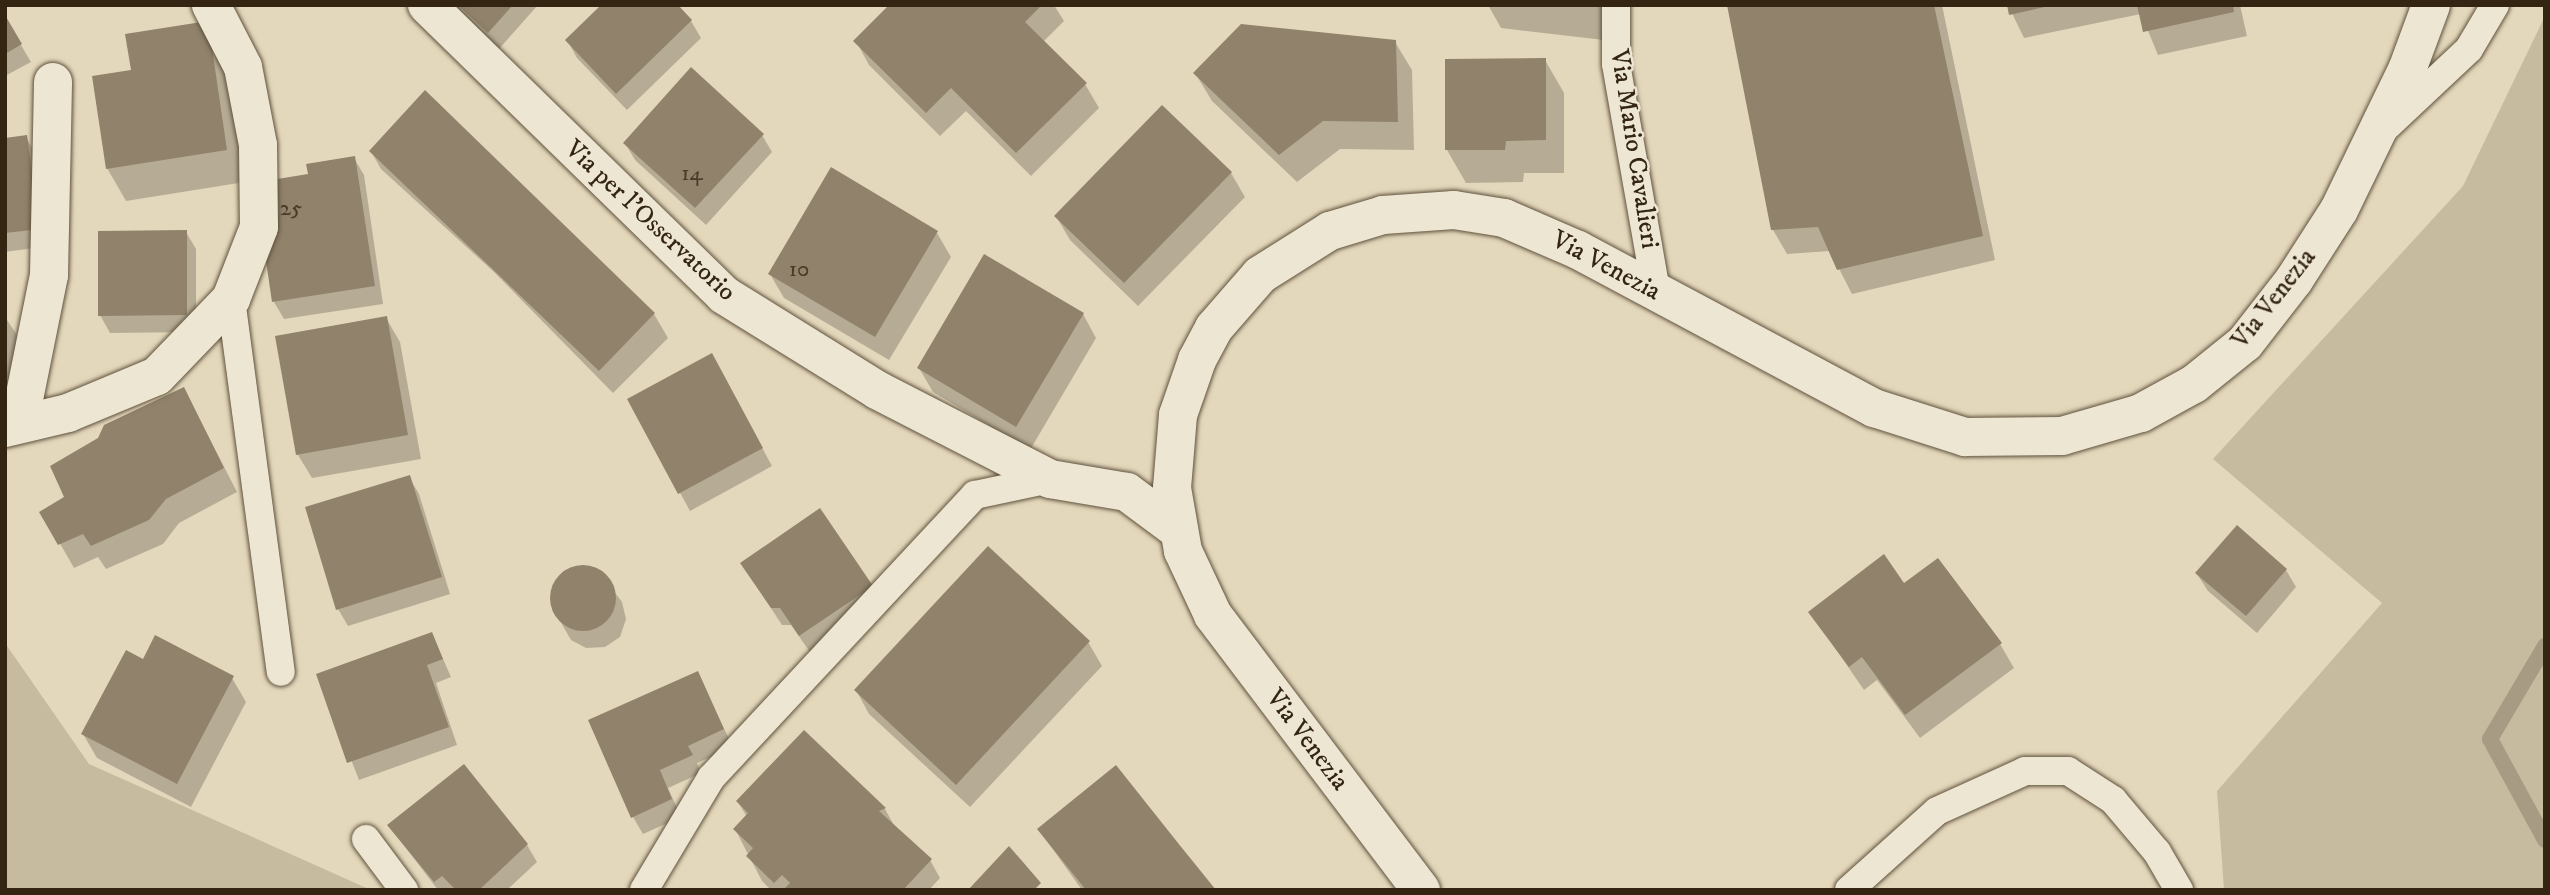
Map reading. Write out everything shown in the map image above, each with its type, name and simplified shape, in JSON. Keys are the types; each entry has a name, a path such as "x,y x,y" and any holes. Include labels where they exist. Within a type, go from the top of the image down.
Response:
{"main road":[{"path":"53,82 49,275 12,426 68,413 157,376 231,299 259,228 258,145 243,67 211,5"},
{"name":"Via per l'Osservatorio","path":"427,5 724,295 877,390 1050,479 1127,492 1178,530"},
{"name":"Via Venezia","path":"1421,890 1213,615 1190,571 1178,530 1172,488 1173,440 1197,360 1214,328 1260,275 1330,231 1382,215 1418,210 1454,210 1504,218 1552,237 1874,408 1965,437 2062,436 2141,412 2194,384 2245,343 2294,281 2339,211 2378,135 2431,5"}],"lane":[{"name":"Via Mario Cavalieri","path":"1616,5 1616,64 1656,292"},
{"path":"2378,135 2469,49 2495,5"},
{"path":"231,299 281,672"},
{"name":"Via per l'Osservatorio","path":"644,890 711,778 975,495 1050,479"},
{"path":"1849,890 1937,811 2025,771 2068,771 2113,800 2157,852 2179,890"},
{"path":"366,839 404,890"}],"shaded area":[{"path":"2545,16 2545,890 2224,890 2217,791 2382,603 2213,459 2463,186"},
{"path":"5,643 89,764 371,890 5,890"}],"building":[{"path":"458,5 513,5 488,33"},
{"path":"601,5 678,5 692,20 616,94 565,40"},
{"path":"889,5 1042,5 1025,22 1087,83 1016,153 951,88 926,113 853,41"},
{"path":"1727,5 1934,5 1983,236 1837,270 1818,227 1771,230"},
{"path":"2007,5 2049,5 2049,6 2009,15"},
{"path":"2137,5 2233,5 2234,12 2143,32"},
{"path":"5,15 22,44 5,54"},
{"path":"208,21 227,150 106,169 92,76 131,70 125,34"},
{"path":"1241,24 1396,40 1398,122 1323,121 1279,155 1193,73"},
{"path":"1546,58 1546,140 1506,141 1505,150 1445,150 1445,59"},
{"path":"691,67 764,134 695,208 623,143"},
{"path":"425,90 655,313 599,371 369,151"},
{"path":"1162,105 1232,172 1124,283 1054,216"},
{"path":"27,135 40,229 5,233 5,138"},
{"path":"355,156 375,286 272,302 262,234 265,181 308,174 306,164"},
{"path":"831,167 938,231 875,337 768,274"},
{"path":"187,230 187,315 98,316 98,231"},
{"path":"984,254 1084,313 1016,427 917,368"},
{"path":"387,316 408,435 296,455 275,336"},
{"path":"712,353 763,448 678,494 627,399"},
{"path":"184,387 224,468 166,499 149,520 91,546 83,534 58,545 39,512 64,497 50,466 98,438 104,425"},
{"path":"410,475 442,577 336,610 305,507"},
{"path":"820,508 873,586 799,636 780,608 771,608 740,563"},
{"path":"2237,525 2287,569 2246,616 2195,573"},
{"path":"988,546 1090,641 956,785 854,690"},
{"path":"1884,554 1904,583 1938,558 2002,643 1905,715 1862,657 1849,667 1808,612"},
{"path":"577,565 589,565 601,570 611,580 616,598 614,611 601,626 589,631 577,631 565,626 555,616 550,604 550,592 555,580 565,570"},
{"path":"432,632 443,659 427,665 449,727 347,763 316,674"},
{"path":"155,635 234,676 177,784 81,734 126,650 143,659"},
{"path":"698,671 724,729 688,746 693,755 660,770 672,799 631,818 588,720"},
{"path":"804,730 886,808 879,811 932,859 903,890 783,890 790,883 782,875 774,883 746,856 753,848 733,829 748,813 736,801"},
{"path":"464,764 528,844 479,890 456,890 442,876 434,882 387,825"},
{"path":"1116,765 1216,890 1086,890 1037,829"},
{"path":"1009,846 1041,883 1034,890 968,890"}],"waterway":[{"path":"2545,646 2490,739 2545,840"}]}
